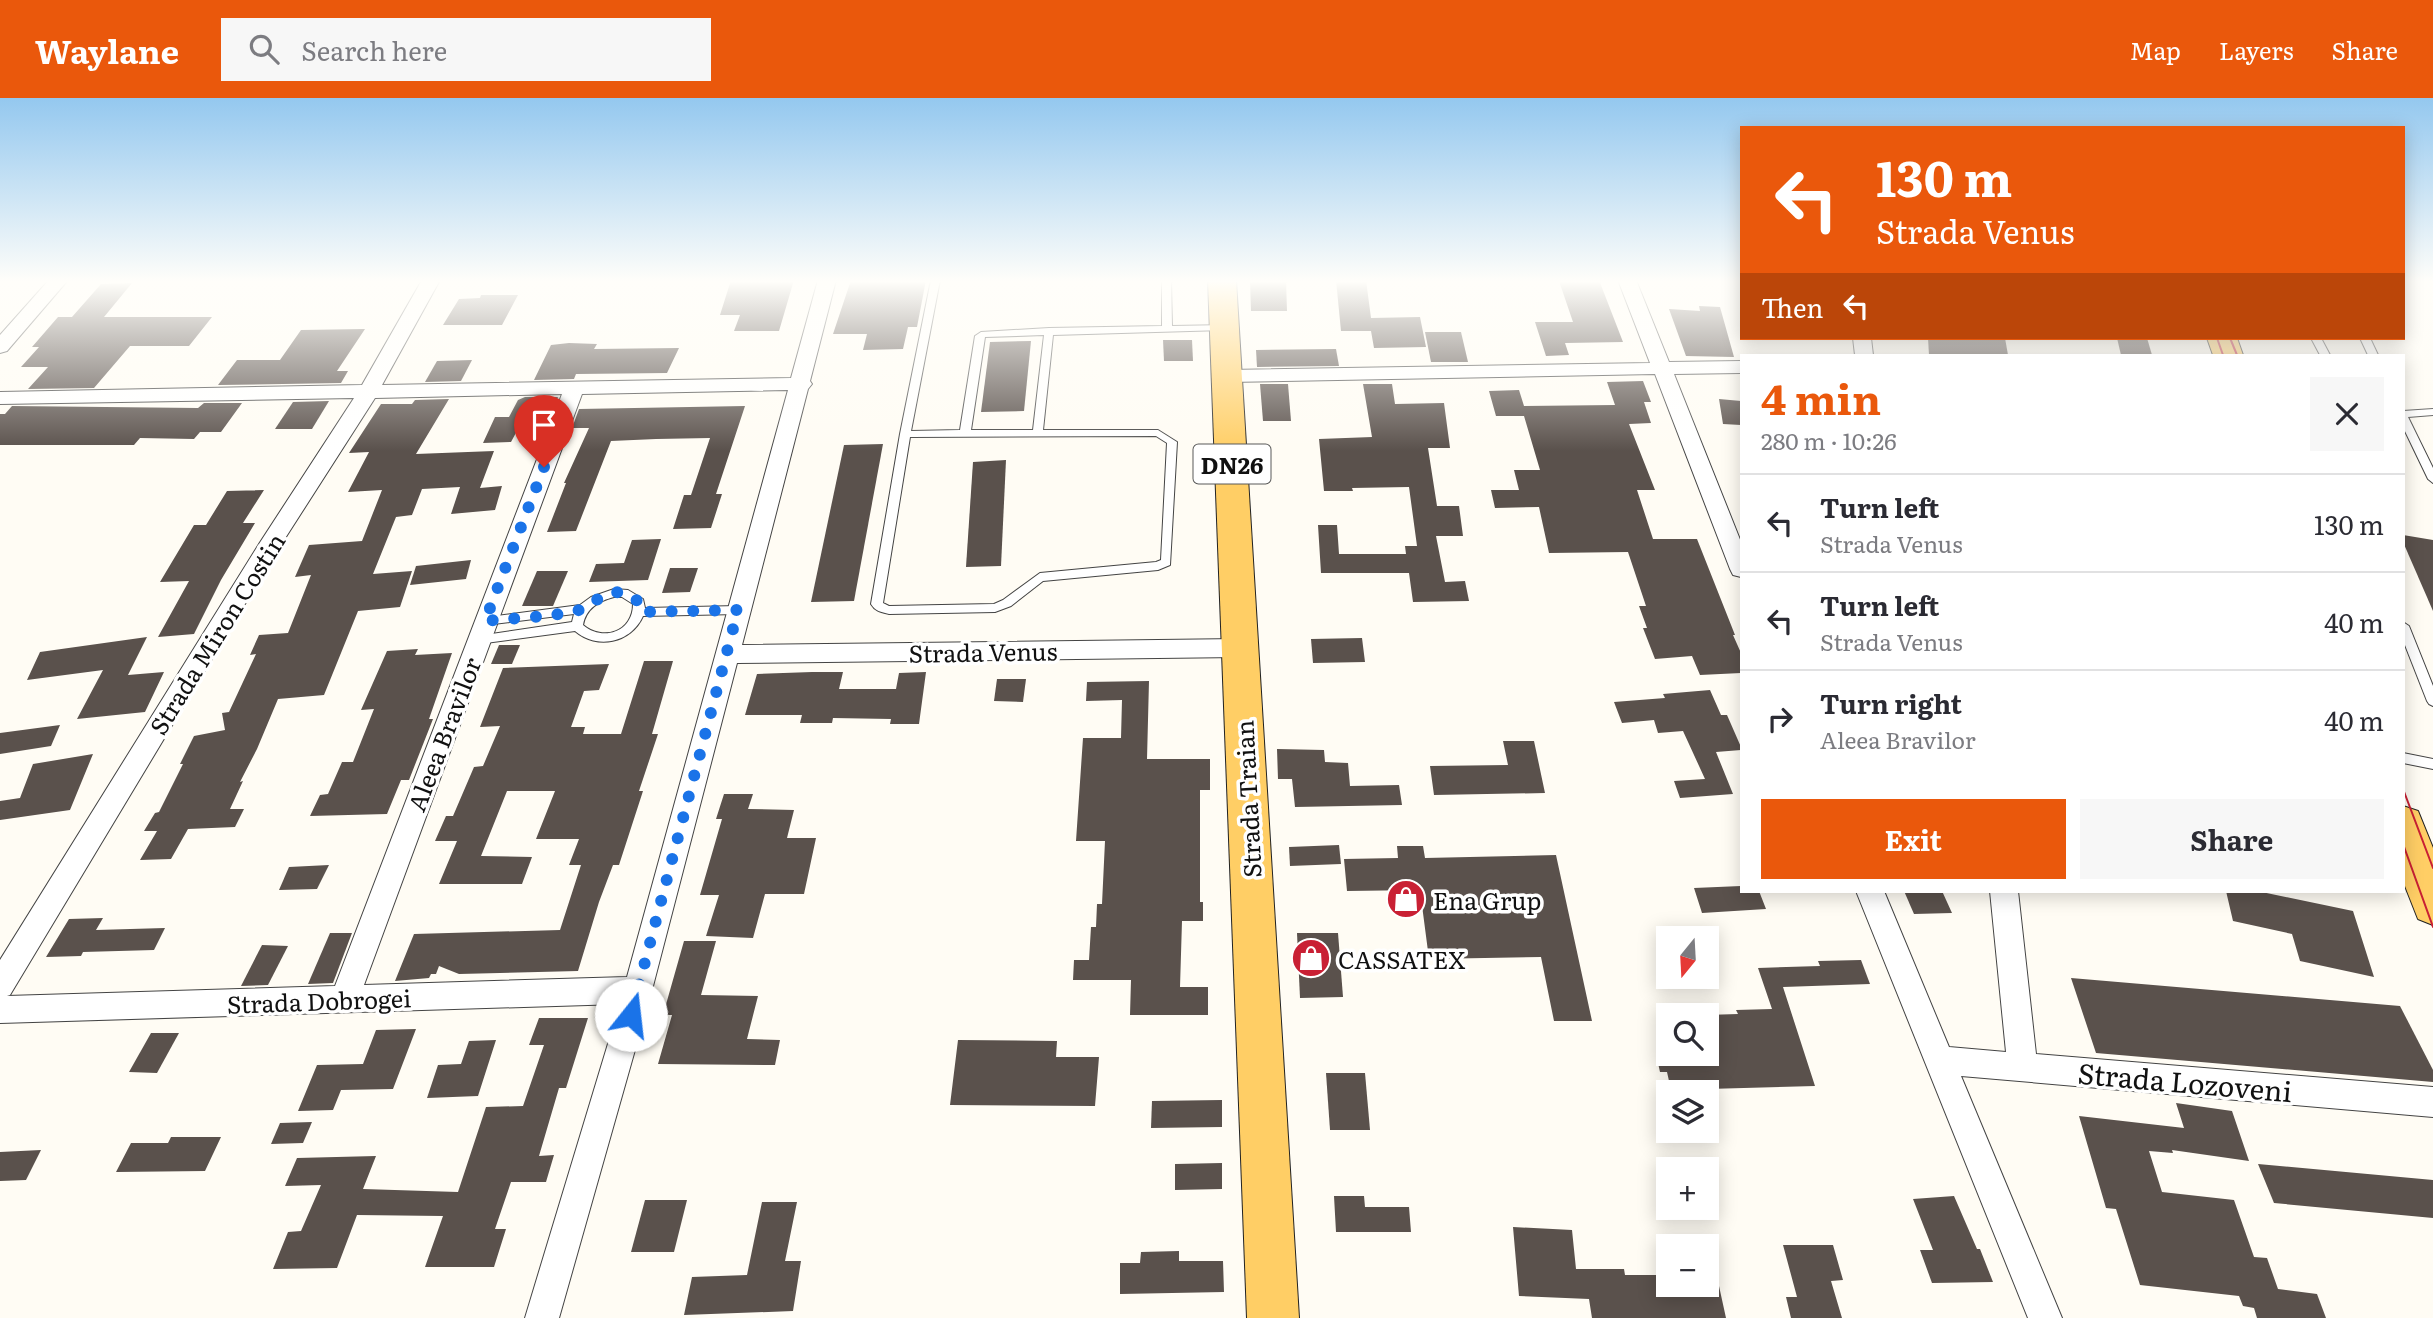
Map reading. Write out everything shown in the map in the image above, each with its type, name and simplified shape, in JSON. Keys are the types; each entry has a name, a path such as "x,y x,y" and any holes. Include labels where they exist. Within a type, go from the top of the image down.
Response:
{"main road":[{"name":"Strada Traian","path":"1226,337 1273,1318"},
{"path":"2405,835 2433,905"}],"street":[{"name":"Strada Miron Costin","path":"0,986 267,549 367,394 399,337"},
{"path":"542,1318 638,990 726,654 813,337"},
{"path":"1648,337 1740,567"},
{"path":"1228,376 1740,367"},
{"path":"0,398 367,394 802,384"},
{"name":"Aleea Bravilor","path":"344,1000 574,389"},
{"name":"Strada Venus","path":"726,654 1240,648"},
{"path":"1871,893 2045,1318"},
{"path":"2004,893 2022,1067"},
{"name":"Strada Dobrogei","path":"0,1010 638,990"},
{"name":"Strada Lozoveni","path":"1938,1060 2433,1102"}],"lane":[{"path":"905,434 1158,433 1172,442 1166,562 1158,566 1040,577 1007,603 995,608 881,608 877,604 905,434 924,337"},
{"path":"965,434 980,337"},
{"path":"1038,433 1048,337"},
{"path":"2405,415 2433,412"},
{"path":"2405,419 2433,479"},
{"path":"482,630 582,609 603,595 624,593 639,602 641,612 632,627 611,637 592,637 584,634 577,626"},
{"path":"577,626 582,609"},
{"path":"641,612 738,610"},
{"path":"482,630 577,626"},
{"path":"2405,631 2433,701"},
{"path":"2405,758 2433,764"}],"building":[{"path":"41,337 196,337 189,346 130,346 94,388 28,389 48,367 21,367 39,347 32,347"},
{"path":"296,337 360,337 337,371 348,371 341,383 218,385 237,360 280,360"},
{"path":"866,337 906,337 903,349 863,350"},
{"path":"1372,337 1424,337 1426,347 1374,348"},
{"path":"1426,337 1462,337 1468,362 1431,362"},
{"path":"1540,337 1621,337 1623,342 1565,343 1569,355 1546,356"},
{"path":"1679,337 1728,337 1734,357 1686,356"},
{"path":"1163,340 1192,340 1193,361 1164,361"},
{"path":"1928,340 2005,340 2008,354 1929,354"},
{"path":"2117,340 2148,340 2152,354 2121,354"},
{"path":"1031,341 1024,411 981,412 990,342"},
{"path":"597,344 594,349 679,348 667,373 576,374 574,379 534,380 551,345"},
{"path":"1336,349 1339,366 1257,367 1256,350"},
{"path":"472,360 461,381 425,382 437,361"},
{"path":"1643,381 1651,402 1644,402 1651,423 1629,424 1655,490 1637,490 1653,539 1697,539 1735,635 1740,651 1740,673 1700,675 1692,656 1655,659 1643,628 1647,628 1639,606 1646,606 1628,552 1549,553 1539,507 1495,508 1491,490 1519,490 1514,470 1540,470 1524,416 1496,416 1489,391 1519,390 1524,406 1615,405 1607,382"},
{"path":"1260,384 1288,384 1291,421 1263,421"},
{"path":"1363,384 1392,384 1395,404 1444,403 1450,448 1428,448 1437,506 1459,506 1463,536 1436,536 1445,582 1465,581 1469,601 1413,602 1409,573 1321,573 1318,525 1337,525 1339,554 1406,554 1405,546 1417,546 1409,487 1324,491 1319,439 1372,437"},
{"path":"525,397 558,397 546,428 518,429 511,442 483,443 495,417 509,417 518,400"},
{"path":"449,399 416,454 494,451 480,488 502,486 495,510 451,514 460,487 422,489 412,515 396,517 373,574 412,571 400,607 358,611 324,695 278,699 230,809 244,809 235,827 188,829 171,859 140,860 157,831 144,831 155,813 159,812 194,736 225,730 222,713 229,712 256,654 250,655 259,635 288,633 311,575 295,577 309,545 362,541 382,490 348,492 369,452 349,453 381,404 412,404 415,400"},
{"path":"1719,399 1740,401 1740,425 1723,424"},
{"path":"329,401 312,429 275,429 293,402"},
{"path":"204,403 242,403 221,432 200,432 194,439 140,438 134,445 0,445 0,414 5,414 12,406 198,408"},
{"path":"745,406 716,494 722,494 711,528 673,529 684,495 691,495 710,438 656,439 611,441 576,531 547,532 564,483 589,428 572,428 579,409"},
{"path":"883,444 854,601 811,602 844,445"},
{"path":"1006,460 1001,566 966,567 973,462"},
{"path":"264,490 243,523 255,523 221,580 194,634 158,637 189,581 160,582 194,525 206,525 227,491"},
{"path":"2405,535 2433,540 2433,611 2405,547"},
{"path":"661,539 648,580 589,582 596,564 624,563 632,540"},
{"path":"471,560 466,579 410,585 416,566"},
{"path":"670,568 698,568 690,592 662,593"},
{"path":"537,571 568,571 553,606 522,606"},
{"path":"147,637 128,675 164,672 145,712 77,719 103,670 27,680 40,652"},
{"path":"1362,638 1365,662 1313,663 1311,639"},
{"path":"499,645 520,645 512,664 491,664"},
{"path":"418,649 415,655 452,653 429,719 433,719 409,780 401,780 387,814 310,816 320,795 328,794 342,762 353,762 374,709 361,710 387,651"},
{"path":"644,661 673,661 652,734 658,734 639,791 643,791 619,865 613,865 599,902 578,971 459,974 439,966 436,974 431,974 429,978 395,981 414,934 560,930 581,865 569,865 579,839 536,839 555,791 507,791 481,856 532,857 522,884 439,884 457,841 435,841 446,816 453,816 474,767 483,766 500,726 480,727 503,668 609,664 599,690 584,691 571,727 585,727 583,734 621,734"},
{"path":"843,672 839,689 896,689 899,673 926,672 919,724 890,724 891,719 833,718 832,723 800,723 802,715 745,715 757,674"},
{"path":"997,679 1026,679 1023,702 994,701"},
{"path":"1149,681 1147,759 1210,759 1210,790 1200,790 1200,902 1203,902 1203,921 1182,921 1180,987 1208,987 1208,1015 1130,1015 1131,980 1073,980 1074,960 1089,960 1091,927 1096,927 1097,904 1102,904 1105,841 1076,841 1083,738 1121,738 1122,700 1086,701 1087,682"},
{"path":"1710,690 1721,715 1727,715 1740,745 1740,750 1716,752 1733,794 1680,798 1674,781 1705,779 1683,731 1658,733 1654,720 1622,723 1614,702 1665,698 1663,694"},
{"path":"60,725 51,746 0,754 0,733"},
{"path":"1503,741 1534,741 1545,793 1434,795 1430,766 1508,765"},
{"path":"1277,749 1324,750 1325,762 1348,763 1350,786 1399,785 1402,805 1295,807 1292,779 1278,779"},
{"path":"93,754 70,810 0,820 0,801 20,798 33,764"},
{"path":"724,794 753,794 748,809 794,810 787,838 816,838 804,894 765,894 753,938 706,936 719,895 700,895 722,819 716,819"},
{"path":"1339,845 1341,864 1290,866 1289,847"},
{"path":"1397,846 1423,846 1425,858 1556,855 1592,1021 1554,1021 1541,957 1429,959 1420,890 1347,891 1344,859 1398,858"},
{"path":"329,865 317,889 279,890 289,867"},
{"path":"1740,886 1740,893 1760,893 1766,909 1702,913 1694,888"},
{"path":"1905,893 1943,893 1952,913 1914,914"},
{"path":"2226,893 2267,893 2353,911 2374,977 2300,961 2292,934 2233,921"},
{"path":"103,918 96,930 165,928 154,950 83,952 81,956 46,957 69,919"},
{"path":"330,933 352,933 333,983 308,984"},
{"path":"1297,933 1338,933 1343,997 1300,998"},
{"path":"684,941 716,941 701,995 758,996 747,1039 780,1040 775,1065 658,1064 672,1015 663,1015"},
{"path":"262,945 288,946 268,985 241,986"},
{"path":"1861,960 1870,984 1783,987 1815,1086 1719,1089 1719,1080 1669,1080 1667,1072 1660,1072 1659,1066 1719,1066 1719,1015 1738,1014 1736,1010 1772,1009 1758,968 1820,966 1818,961"},
{"path":"2071,978 2400,1006 2433,1070 2433,1082 2096,1053"},
{"path":"539,1018 588,1018 566,1088 559,1088 539,1156 554,1155 546,1182 511,1182 495,1229 506,1229 494,1267 425,1267 443,1216 357,1215 337,1268 273,1269 288,1232 301,1231 321,1185 285,1186 297,1158 376,1156 363,1189 458,1192 486,1107 523,1106 544,1045 529,1045"},
{"path":"416,1029 393,1089 341,1090 333,1110 298,1111 317,1065 363,1064 376,1030"},
{"path":"151,1033 179,1033 157,1073 129,1072"},
{"path":"496,1040 478,1096 427,1098 438,1065 461,1064 469,1041"},
{"path":"958,1040 1057,1041 1056,1057 1099,1057 1095,1106 950,1105"},
{"path":"1326,1073 1365,1073 1370,1130 1330,1130"},
{"path":"1222,1100 1222,1127 1151,1128 1152,1101"},
{"path":"2176,1103 2232,1111 2249,1161 2172,1150 2173,1153 2149,1151 2162,1192 2234,1200 2254,1257 2267,1258 2278,1289 2317,1294 2326,1318 2257,1318 2254,1308 2243,1306 2239,1296 2140,1285 2116,1209 2106,1208 2079,1116 2184,1128"},
{"path":"312,1122 303,1143 271,1144 280,1123"},
{"path":"171,1137 221,1137 205,1171 116,1172 131,1143 168,1143"},
{"path":"41,1150 26,1180 0,1181 0,1152"},
{"path":"1222,1163 1222,1189 1175,1190 1175,1164"},
{"path":"2258,1164 2433,1180 2433,1218 2274,1203"},
{"path":"1334,1196 1364,1196 1365,1207 1409,1207 1411,1232 1336,1232"},
{"path":"1954,1196 1993,1282 1932,1283 1920,1250 1933,1250 1913,1199"},
{"path":"645,1200 687,1200 674,1252 631,1252"},
{"path":"762,1202 797,1202 785,1261 801,1261 793,1311 684,1315 692,1277 747,1275"},
{"path":"1513,1227 1572,1230 1576,1269 1624,1269 1625,1275 1656,1275 1656,1297 1719,1297 1719,1286 1726,1318 1592,1318 1589,1299 1519,1296"},
{"path":"1783,1245 1833,1245 1843,1280 1831,1281 1842,1318 1791,1318 1786,1297 1797,1297"},
{"path":"1179,1251 1179,1261 1223,1261 1224,1292 1120,1294 1120,1263 1140,1263 1141,1252"}],"tram line":[{"path":"2218,340 2223,354"},
{"path":"2231,340 2237,354"},
{"path":"2405,794 2433,868"},
{"path":"2405,850 2433,927"}],"place":[{"name":"Ena Grup","path":"1406,899"},
{"name":"CASSATEX","path":"1311,958"}],"route":[{"path":"544,467 485,621 582,609 603,595 614,593 634,597 639,602 641,612 738,610 631,1015"}]}
